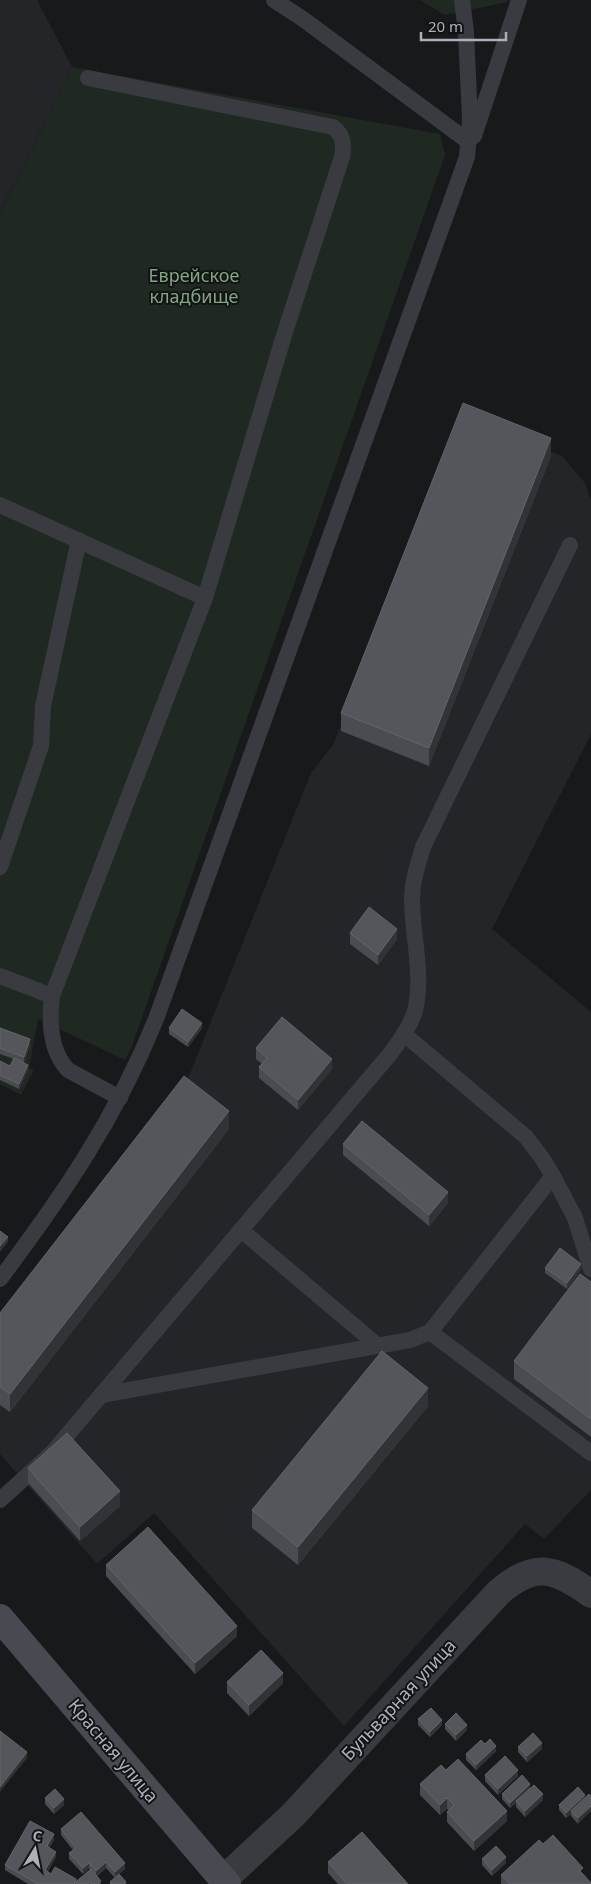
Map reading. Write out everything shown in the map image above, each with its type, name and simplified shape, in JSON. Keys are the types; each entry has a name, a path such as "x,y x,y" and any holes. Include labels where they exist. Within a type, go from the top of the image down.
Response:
{"street":[{"name":"Бульварная улица","path":"225,1882 293,1814 499,1592 512,1581 528,1573 543,1571 558,1574 572,1580 591,1594"},
{"name":"Красная улица","path":"0,1618 225,1882"}],"lane":[{"path":"274,0 303,19 468,150"},
{"path":"462,0 466,32 468,150"},
{"path":"0,1279 73,1179 96,1142 140,1058 156,1019 468,150 519,0"},
{"path":"88,78 333,127 339,132 343,140 342,157 285,332 205,598 52,996 51,1025 57,1056 68,1070 120,1098"},
{"path":"0,505 205,598"},
{"path":"0,867 41,746 43,706 78,540"},
{"path":"0,1500 52,1453 390,1054 404,1034 414,1012 418,988 412,898 415,873 423,847 570,545"},
{"path":"0,976 52,996"},
{"path":"404,1034 526,1137 553,1176 575,1218 591,1269"},
{"path":"101,1395 410,1340 430,1332 553,1176"},
{"path":"241,1230 377,1345"},
{"path":"430,1332 591,1453"}],"shaded area":[{"path":"0,0 37,0 72,67 0,213"},
{"path":"463,415 562,456 585,483 591,500 591,734 492,929 591,1012 591,1490 544,1539 525,1524 344,1726 154,1513 97,1564 0,1454 0,1321 185,1086 311,773 333,745"}],"green space":[{"path":"420,0 508,0 507,2 445,15"},
{"name":"Еврейское кладбище","path":"72,67 440,134 445,155 132,1046 125,1060 38,1019 29,1068 34,1070 21,1095 0,1084 0,214"}],"building":[{"path":"463,403 551,438 429,748 341,713"},
{"path":"369,907 397,929 378,955 350,933"},
{"path":"182,1009 202,1023 188,1042 169,1028"},
{"path":"282,1017 332,1059 298,1100 259,1067 267,1058 256,1048"},
{"path":"0,1028 30,1039 24,1057 0,1048"},
{"path":"14,1058 28,1065 19,1084 0,1075 0,1061 10,1066"},
{"path":"184,1076 229,1111 10,1394 0,1387 0,1313"},
{"path":"362,1121 448,1192 429,1215 343,1144"},
{"path":"0,1231 8,1237 0,1246"},
{"path":"560,1248 581,1264 567,1283 545,1268"},
{"path":"580,1274 591,1282 591,1419 514,1361"},
{"path":"382,1351 428,1388 298,1547 252,1510"},
{"path":"67,1433 120,1491 80,1527 28,1468"},
{"path":"148,1527 237,1626 195,1663 106,1565"},
{"path":"261,1650 283,1673 249,1705 227,1682"},
{"path":"431,1708 442,1720 430,1732 418,1719"},
{"path":"456,1713 467,1725 456,1735 445,1724"},
{"path":"0,1731 27,1752 0,1787"},
{"path":"533,1733 542,1743 527,1756 518,1747"},
{"path":"490,1739 496,1746 476,1765 466,1754 481,1740 485,1744"},
{"path":"505,1756 518,1770 498,1789 485,1775"},
{"path":"458,1759 507,1811 474,1841 447,1812 454,1805 447,1798 440,1805 420,1784 441,1765 446,1770"},
{"path":"522,1775 530,1784 510,1803 502,1794"},
{"path":"534,1785 543,1794 525,1811 516,1801"},
{"path":"578,1787 585,1795 566,1813 559,1805"},
{"path":"55,1789 64,1799 54,1808 45,1798"},
{"path":"589,1794 591,1796 591,1806 578,1818 571,1811"},
{"path":"81,1812 125,1863 115,1872 106,1862 96,1871 89,1863 83,1868 69,1853 76,1848 61,1829"},
{"path":"30,1821 54,1834 47,1846 56,1852 45,1870 51,1874 55,1867 76,1879 74,1884 38,1884 5,1865"},
{"path":"362,1832 408,1884 347,1884 328,1862"},
{"path":"553,1835 583,1868 580,1871 591,1884 510,1884 501,1875 539,1840 543,1844"},
{"path":"496,1846 506,1857 492,1870 482,1859"},
{"path":"91,1869 101,1881 98,1884 90,1882 78,1884 76,1882"},
{"path":"119,1874 126,1882 124,1884 111,1884 110,1882"}]}
